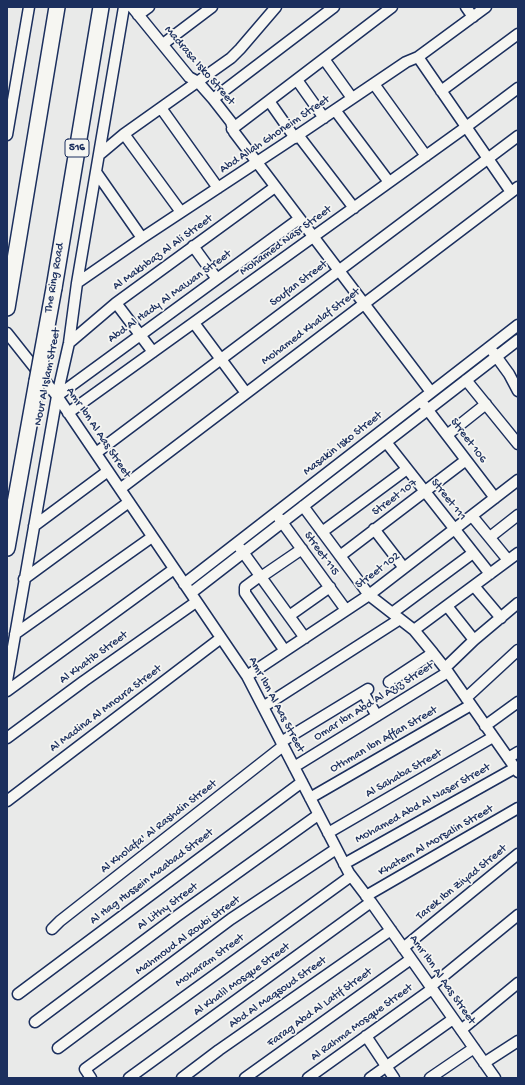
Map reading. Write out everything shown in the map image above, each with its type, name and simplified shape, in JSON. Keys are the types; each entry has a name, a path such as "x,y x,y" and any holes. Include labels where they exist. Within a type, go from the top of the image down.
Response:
{"highway":[{"path":"7,308 57,7"},
{"name":"The Ring Road","path":"7,548 54,288 101,7"}],"street":[{"path":"7,135 29,7"},
{"name":"Nour Al Islam Street","path":"7,681 14,634 57,396 69,343 77,283 124,7"},
{"path":"135,11 149,7"},
{"path":"162,44 212,7"},
{"path":"99,155 124,134 220,67 240,49 276,7"},
{"path":"213,99 334,7"},
{"path":"232,129 392,7"},
{"path":"466,7 473,17"},
{"name":"Abd Allah Ghoneim Street","path":"77,283 406,62 418,57 486,7"},
{"name":"Madrasa Isko Street","path":"135,11 189,77 198,82 231,122 232,129 256,162 431,392"},
{"path":"441,91 518,34"},
{"path":"418,57 488,159 514,189"},
{"path":"324,59 352,98"},
{"path":"297,80 324,118"},
{"path":"374,84 426,156"},
{"name":"Mohamed Nasr Street","path":"68,413 426,156 518,88"},
{"path":"268,101 354,208"},
{"path":"161,108 218,188"},
{"path":"335,110 390,182"},
{"path":"124,134 182,212"},
{"name":"Soufan Street","path":"96,453 518,136"},
{"path":"96,172 142,238"},
{"name":"Al Makhbaz Al Ali Street","path":"69,343 116,303 275,187"},
{"name":"Mohamed Khalaf Street","path":"120,489 514,189"},
{"name":"Abd Al Hady Al Mawan Street","path":"57,396 299,218"},
{"path":"193,246 217,279"},
{"path":"116,303 153,352"},
{"path":"194,323 246,393"},
{"name":"Masakin Isko Street","path":"184,584 518,324"},
{"name":"Amr Ibn Al Aas Street","path":"7,333 57,396 248,676 344,864 495,1078"},
{"name":"Masakin Isko Street","path":"193,597 243,553 282,522 518,340"},
{"path":"489,347 509,374 518,391"},
{"path":"466,380 518,444"},
{"name":"Street 106","path":"420,400 495,498"},
{"path":"447,435 486,404"},
{"name":"Street 111","path":"386,442 490,574"},
{"name":"Street 107","path":"340,556 466,460"},
{"path":"338,464 344,474"},
{"path":"322,532 407,469"},
{"path":"34,526 108,471"},
{"name":"Street 102","path":"248,676 369,595 518,482"},
{"path":"24,579 129,502"},
{"path":"303,506 369,595 414,630 447,670 516,770"},
{"name":"Street 115","path":"275,513 346,610"},
{"path":"472,516 508,560"},
{"path":"490,537 518,516"},
{"path":"374,530 404,568"},
{"path":"14,634 152,537"},
{"path":"236,543 305,638"},
{"path":"285,650 244,590 245,587 302,549"},
{"path":"263,707 396,616 473,552"},
{"path":"414,630 518,553"},
{"path":"7,691 174,569"},
{"path":"474,586 501,618"},
{"path":"289,616 330,587"},
{"name":"Al Khatib Street","path":"7,738 193,597"},
{"name":"Omar Ibn Abd Al Aziz Street","path":"294,767 377,716 447,670 474,640 518,603"},
{"path":"447,606 474,640"},
{"name":"Al Madina Al Mnoura Street","path":"7,800 221,638"},
{"name":"Othman Ibn Affan Street","path":"310,798 469,701 518,650"},
{"path":"389,682 433,653"},
{"name":"Al Kholafa' Al Rashdin Street","path":"52,929 67,915 282,744 365,690 377,716"},
{"path":"485,726 518,702"},
{"name":"Al Sahaba Street","path":"328,833 493,737"},
{"path":"508,758 518,752"},
{"name":"Mohamed Abd Al Naser Street","path":"344,864 516,770"},
{"name":"Al Hag Hussein Maabad Street","path":"18,994 302,782"},
{"name":"Khatem Al Morsalin Street","path":"369,899 518,808"},
{"name":"Al Lithy Street","path":"35,1022 177,916 318,815"},
{"name":"Mahmoud Al Roubi Street","path":"58,1048 232,919 336,849"},
{"name":"Tarek Ibn Ziyad Street","path":"403,948 518,854"},
{"name":"Moharam Street","path":"91,1078 85,1069 352,876"},
{"name":"Al Khalil Mosque Street","path":"129,1078 369,899"},
{"name":"Al Rahma Mosque Street","path":"308,1078 431,988 518,915"},
{"name":"Abd Al Maqsoud Street","path":"182,1078 218,1050 391,930"},
{"name":"Farag Abd Al Latif Street","path":"245,1078 411,959"},
{"path":"461,1030 518,983"},
{"path":"370,1078 453,1019"},
{"path":"366,1036 394,1078"},
{"path":"484,1063 518,1041"},
{"path":"430,1078 474,1048"}]}
